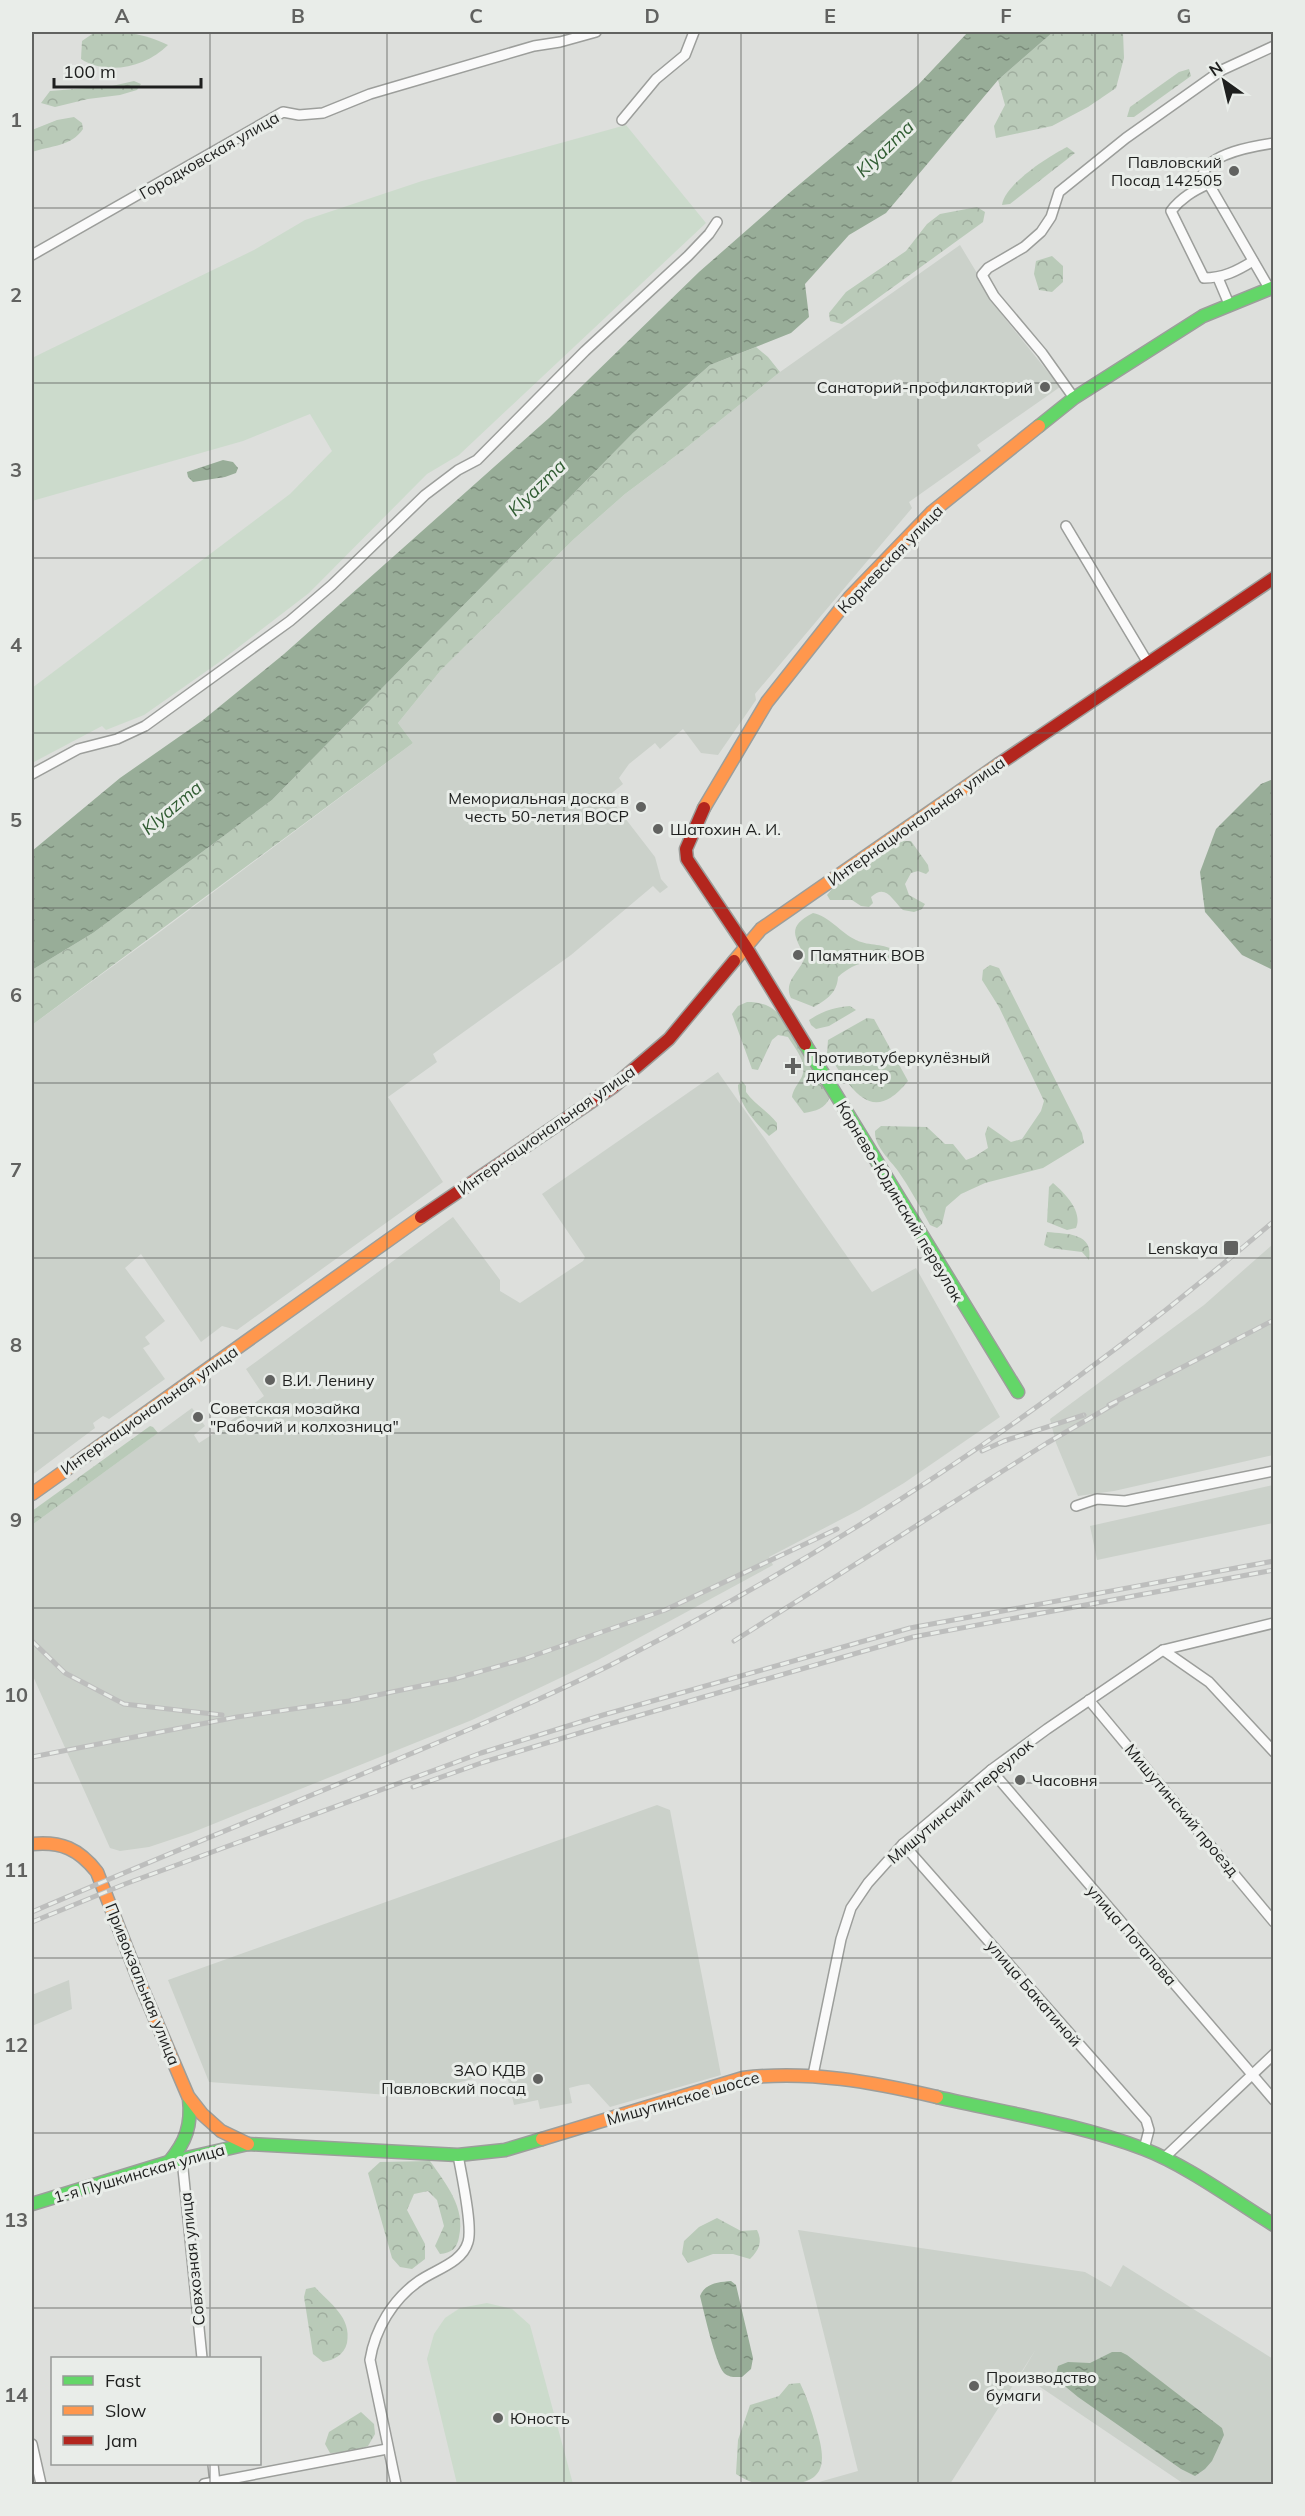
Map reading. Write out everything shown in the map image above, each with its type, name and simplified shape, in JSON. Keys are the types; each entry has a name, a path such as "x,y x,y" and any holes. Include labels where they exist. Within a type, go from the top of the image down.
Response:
{"street":[{"name":"Городковская улица","path":"32,255 283,111 299,115 323,113 370,94 534,46 560,42 596,32"},
{"path":"622,120 656,79 685,55 691,33"},
{"path":"1074,398 1041,353 994,297 982,275 988,268 1024,247 1041,232 1050,217 1059,192 1126,138 1222,70 1274,46"},
{"path":"1271,288 1203,174 1205,168 1219,158 1244,148 1274,143"},
{"path":"1208,184 1192,191 1171,211 1204,278 1218,278 1235,272 1253,261"},
{"path":"32,774 78,749 117,739 145,726 290,621 339,578 425,495 458,470 477,460 585,351 688,256 717,222"},
{"path":"1218,278 1229,304"},
{"name":"Корневская улица","path":"746,947 685,854 706,801 767,702 850,597 932,512 1074,398 1160,342 1229,304 1271,288"},
{"path":"1066,526 1148,663"},
{"name":"Интернациональная улица","path":"32,1494 418,1219 614,1087 669,1040 761,929 1057,724 1274,578"},
{"name":"Корнево-Юдинский переулок","path":"746,947 1018,1392"},
{"path":"1076,1506 1097,1499 1125,1501 1274,1471"},
{"path":"1163,1650 1274,1623"},
{"path":"1163,1650 1209,1682 1274,1752"},
{"name":"Мишутинский переулок","path":"813,2075 842,1939 851,1908 868,1882 903,1844 991,1770 1163,1650"},
{"name":"Мишутинский проезд","path":"1089,1700 1274,1922"},
{"name":"улица Потапова","path":"991,1770 1274,2100"},
{"name":"Привокзальная улица","path":"32,1844 54,1843 76,1849 86,1857 97,1872 142,1988 188,2096 202,2114 221,2131 248,2144"},
{"name":"улица Бакатиной","path":"903,1844 1146,2120 1149,2130 1144,2149"},
{"path":"1164,2158 1274,2054"},
{"name":"Мишутинское шоссе","path":"248,2144 458,2155 505,2151 743,2078 777,2074 813,2075 902,2088 1087,2131 1144,2149 1164,2158 1274,2225"},
{"path":"169,2162 182,2148 189,2134 191,2115 188,2096"},
{"name":"1-я Пушкинская улица","path":"32,2204 169,2162 248,2144"},
{"path":"396,2484 370,2360 373,2342 388,2313 403,2296 419,2281 446,2267 460,2255 469,2241 458,2155"},
{"name":"Совхозная улица","path":"182,2159 202,2357"},
{"path":"32,2444 41,2484"},
{"path":"204,2484 387,2449"},
{"path":"213,2465 215,2483"}],"shaded area":[{"path":"626,125 706,223 459,455 427,474 309,593 218,663 144,715 106,730 102,726 32,763 32,688 290,494 332,451 310,414 243,441 32,501 32,358 254,250 305,220 422,181"},
{"path":"960,245 1003,316 1060,387 977,445 981,451 909,502 912,508 755,694 756,700 718,755 701,753 683,729 660,749 655,743 629,764 619,778 623,784 608,796 655,857 661,879 668,887 660,893 653,886 571,955 433,1054 437,1062 388,1097 443,1182 237,1330 222,1326 201,1342 141,1254 125,1268 165,1321 145,1337 150,1344 143,1348 165,1379 109,1419 103,1416 93,1423 95,1428 32,1475 32,1025 413,743 398,723 441,670 574,539 625,494 780,372"},
{"path":"718,1072 872,1292 916,1268 1000,1417 904,1483 859,1510 769,1557 773,1565 598,1660 472,1720 191,1833 149,1847 120,1851 110,1848 32,1674 32,1525 192,1408 205,1426 194,1435 199,1443 213,1434 264,1396 246,1369 453,1217 500,1280 500,1291 520,1303 583,1261 585,1257 542,1194"},
{"path":"1273,1244 1273,1455 1114,1491 1078,1496 1056,1443 1050,1419 1204,1305"},
{"path":"1273,1485 1273,1523 1097,1560 1090,1526"},
{"path":"657,1805 670,1810 721,2075 610,2107 589,2084 581,2085 569,2088 572,2103 540,2109 538,2100 514,2105 506,2071 403,2096 209,2082 168,1980"},
{"path":"69,1980 72,2009 32,2026 32,1995"},
{"path":"798,2230 1085,2272 1111,2287 1123,2265 1273,2359 1273,2484 1184,2484 1021,2374 1036,2349 950,2484 812,2484 858,2471"},
{"name":"Юность","path":"487,2303 512,2309 530,2325 573,2484 457,2484 427,2359 434,2334 445,2318 460,2308"}],"green space":[{"path":"95,32 115,32 149,37 168,45 159,53 138,64 115,68 103,67 81,59 82,41"},
{"path":"1053,32 1123,32 1124,58 1116,88 1088,107 1052,126 996,138 994,126 1005,105 998,80"},
{"path":"1189,69 1191,76 1134,117 1127,117 1130,107 1179,72"},
{"path":"134,81 141,84 137,90 120,95 88,99 55,107 41,103 50,91 112,86"},
{"path":"74,117 82,123 83,129 78,135 60,145 32,152 32,130 57,120"},
{"path":"1067,147 1075,153 1010,204 1002,205 1011,188 1019,180 1039,164"},
{"path":"977,207 985,212 983,222 842,324 830,321 829,313 846,292 906,251 927,224 940,214"},
{"path":"1052,256 1063,266 1063,282 1052,292 1039,290 1034,274 1036,261"},
{"path":"756,347 780,372 625,494 574,539 441,670 398,723 413,743 32,1025 32,970 93,933 272,800 633,433 710,365"},
{"path":"902,841 911,841 928,865 929,871 926,874 918,871 911,873 905,884 909,895 925,904 922,909 914,912 903,910 885,892 876,893 871,897 873,903 869,907 861,906 852,900 830,900 827,895 832,889"},
{"path":"813,913 856,940 887,947 896,952 895,958 865,962 845,971 838,977 836,987 830,995 814,1007 791,998 789,992 791,982 805,957 796,938 796,928 804,918"},
{"path":"990,965 999,968 1082,1133 1084,1143 1043,1168 985,1183 961,1194 946,1207 942,1224 937,1228 930,1225 902,1177 880,1147 875,1131 881,1126 927,1127 945,1144 953,1144 966,1160 988,1148 985,1134 988,1126 1011,1142 1022,1139 1041,1111 1044,1101 999,1007 982,980 983,970"},
{"path":"747,1002 770,1007 779,1014 796,1035 830,1097 823,1107 804,1113 792,1097 803,1074 803,1063 788,1037 778,1035 772,1040 758,1070 752,1069 732,1014 738,1006"},
{"path":"850,1006 856,1010 829,1026 816,1029 811,1025 809,1020 819,1014 834,1008"},
{"path":"867,1018 874,1019 908,1081 895,1095 883,1101 872,1102 862,1097 844,1078 827,1053 828,1040"},
{"path":"742,1081 749,1096 777,1123 777,1130 769,1136 744,1106 738,1085"},
{"path":"1053,1183 1072,1203 1078,1222 1076,1228 1067,1230 1047,1222 1049,1187"},
{"path":"1047,1232 1071,1235 1083,1240 1088,1245 1089,1260 1082,1252 1050,1248 1044,1245"},
{"path":"150,1426 158,1433 32,1525 32,1511"},
{"path":"430,2161 457,2206 460,2226 457,2245 453,2250 440,2254 435,2246 444,2226 437,2200 428,2191 414,2194 407,2210 425,2244 425,2259 412,2269 400,2267 392,2258 368,2173 380,2162"},
{"path":"717,2218 741,2231 757,2230 760,2242 756,2252 750,2259 733,2254 713,2254 688,2263 682,2254 684,2241 699,2227"},
{"path":"315,2287 343,2318 348,2334 346,2347 341,2354 323,2362 313,2354 304,2297 306,2289"},
{"path":"800,2383 811,2410 821,2450 822,2460 816,2475 799,2483 764,2484 754,2483 736,2474 738,2440 750,2405 779,2396 789,2384"},
{"path":"361,2412 374,2424 375,2434 368,2446 351,2452 330,2453 325,2444 329,2432"}],"water":[{"name":"Klyazma","path":"968,32 1053,32 998,80 886,213 849,235 805,284 809,317 791,333 710,365 633,433 272,800 93,933 32,970 32,851 120,778 203,720 284,654 549,418 699,272 918,85"},
{"path":"223,460 233,462 238,468 236,473 193,482 188,477 187,472"},
{"path":"1273,779 1273,970 1242,955 1205,912 1200,872 1216,829 1261,784"},
{"path":"731,2281 736,2285 753,2358 751,2369 742,2377 728,2376 724,2373 717,2359 700,2296 709,2286"},
{"path":"1112,2352 1127,2355 1222,2428 1224,2435 1212,2461 1205,2469 1195,2476 1181,2469 1078,2397 1055,2378 1058,2366 1068,2362 1090,2363"}],"railway":[{"path":"32,1912 519,1708 604,1668 717,1608 884,1509 1045,1401 1200,1283 1274,1221"},
{"path":"1109,1405 1274,1320"},
{"path":"734,1641 1047,1443 1116,1403"},
{"path":"982,1451 1004,1441 1084,1415"},
{"path":"32,1757 237,1717 349,1701 454,1679 524,1659 665,1610 837,1529"},
{"path":"32,1922 125,1884 481,1753 603,1715 910,1628 1274,1561"},
{"path":"413,1787 484,1762 606,1725 913,1637 1274,1570"},
{"path":"32,1641 65,1673 124,1704 222,1715"}],"traffic: fast":[{"path":"1039,426 1074,398 1203,316 1274,287"},
{"path":"805,1044 1018,1392"},
{"path":"937,2097 1068,2126 1144,2149 1193,2174 1274,2225"},
{"path":"169,2162 184,2140 190,2117 189,2098"},
{"path":"32,2204 169,2162 248,2144 458,2155 505,2150 542,2139"}],"traffic: slow":[{"path":"704,808 767,702 850,597 932,512 1039,426"},
{"path":"734,961 761,929 999,764"},
{"path":"32,1494 421,1217"},
{"path":"32,1844 52,1844 69,1848 97,1872 142,1988 188,2096 202,2114 221,2131 248,2144"},
{"path":"542,2139 743,2078 792,2075 841,2079 937,2097"}],"traffic: jam":[{"path":"999,764 1274,578"},
{"path":"704,808 686,849 687,859 746,947 805,1044"},
{"path":"421,1217 613,1087 669,1039 734,961"}],"place":[{"name":"Павловский Посад 142505","path":"1234,171"},
{"name":"Санаторий-профилакторий","path":"1045,387"},
{"name":"Мемориальная доска в честь 50-летия ВОСР","path":"641,807"},
{"name":"Шатохин А. И.","path":"658,829"},
{"name":"Памятник ВОВ","path":"798,955"},
{"name":"Противотуберкулёзный диспансер","path":"793,1066"},
{"name":"Lenskaya","path":"1231,1248"},
{"name":"В.И. Ленину","path":"270,1380"},
{"name":"Советская мозайка \"Рабочий и колхозница\"","path":"198,1417"},
{"name":"Часовня","path":"1020,1780"},
{"name":"ЗАО КДВ Павловский посад","path":"538,2079"},
{"name":"Производство бумаги","path":"974,2386"},
{"name":"Юность","path":"498,2418"}]}
